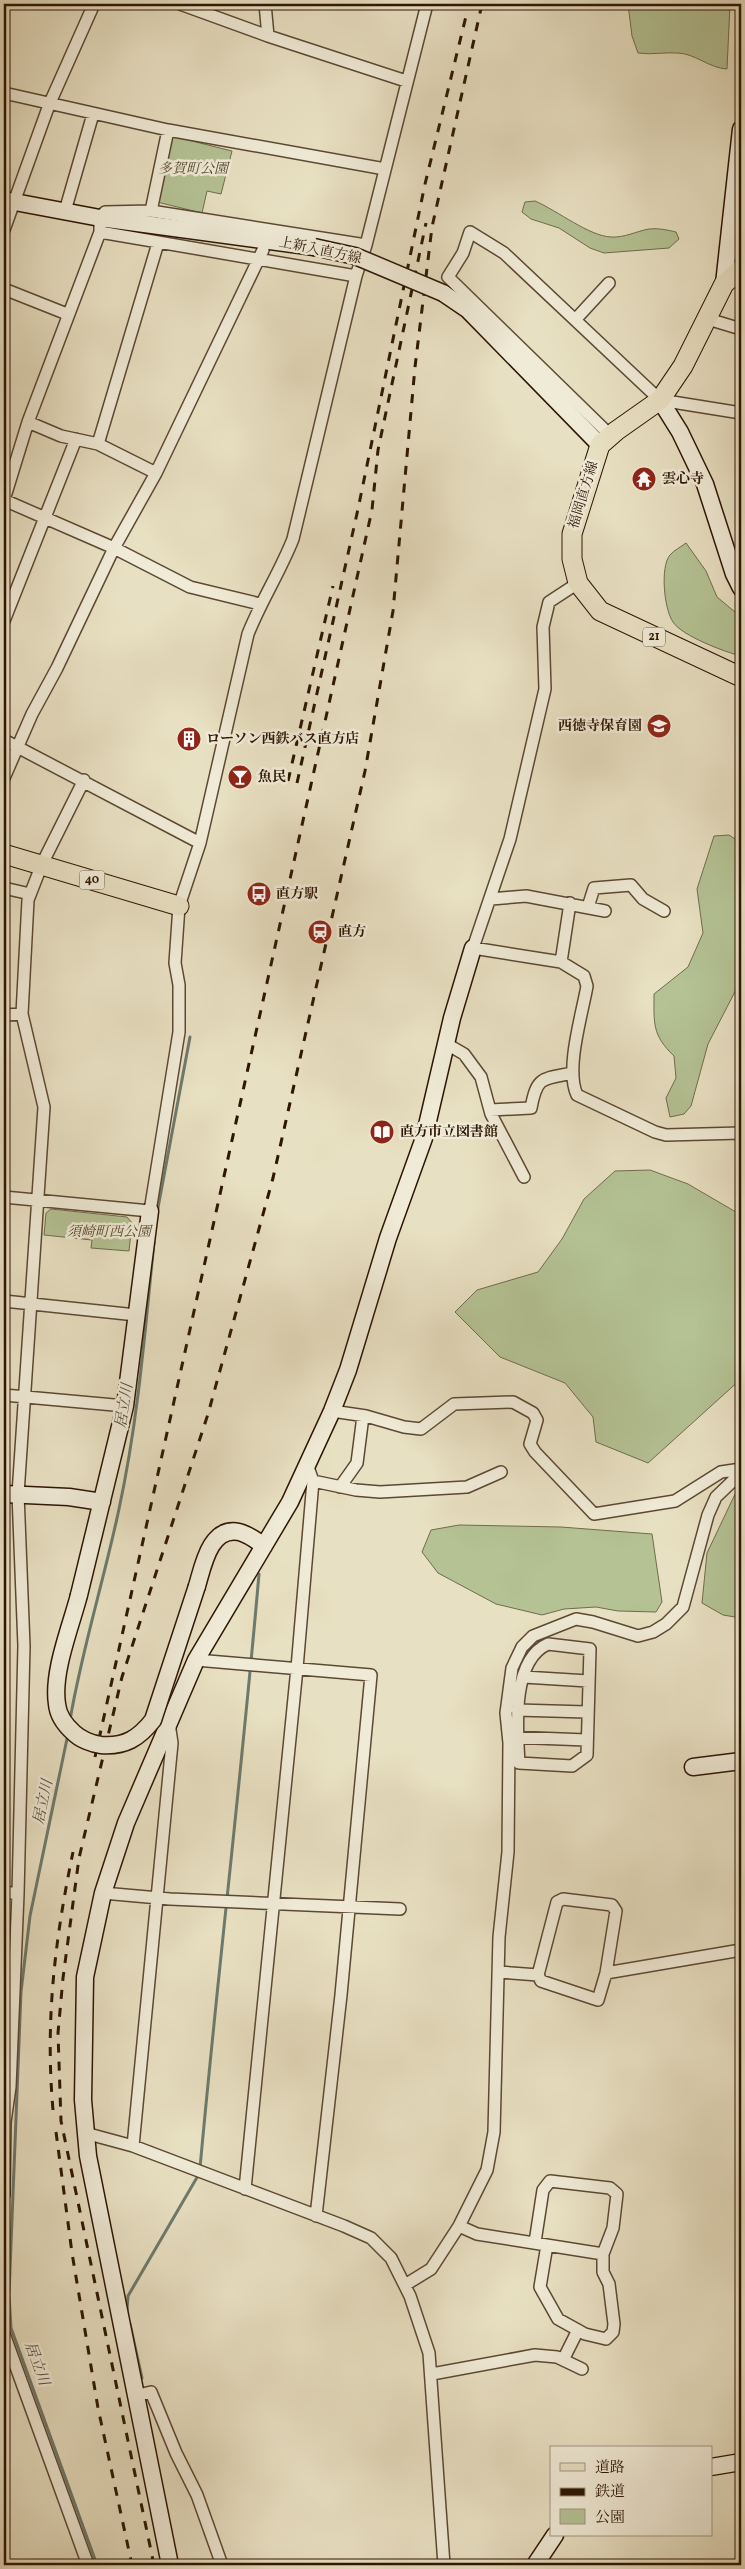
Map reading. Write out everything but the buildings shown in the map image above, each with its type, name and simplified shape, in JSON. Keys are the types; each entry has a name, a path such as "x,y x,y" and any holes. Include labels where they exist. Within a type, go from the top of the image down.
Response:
{"main road":[{"path":"606,440 660,400 683,366 724,284 741,269"},
{"name":"福岡直方線","path":"606,440 572,534 572,559 578,583 600,611 741,678"},
{"name":"40","path":"4,854 179,906"}],"street":[{"path":"4,230 9,200 94,4"},
{"path":"180,4 268,36 406,81"},
{"path":"264,4 268,36"},
{"path":"264,1546 240,1532 229,1532 220,1536 209,1549 153,1720 143,1733 128,1742 116,1746 98,1745 79,1738 63,1723 56,1704 58,1678 125,1406 150,1211 179,1032 179,985 175,962 179,906 200,843 248,634 260,604 282,566 293,539 356,276 366,245 427,4"},
{"path":"4,93 49,105 168,130 385,169"},
{"path":"65,211 93,114"},
{"path":"724,284 741,129"},
{"path":"151,211 168,130"},
{"name":"上新入直方線","path":"9,200 65,211 100,225 314,247 355,256 443,293 468,310 606,440"},
{"path":"260,604 190,587 114,548 4,500 28,422 105,212 151,211 366,245"},
{"path":"100,225 158,243 261,254 356,276"},
{"path":"606,440 448,277 463,253 470,232 504,253 660,400 680,432 705,484 734,574 741,588"},
{"path":"98,444 158,243"},
{"path":"4,778 32,714 57,668 114,548 156,473 261,254"},
{"path":"576,320 609,282"},
{"path":"4,288 67,314"},
{"path":"708,319 741,329"},
{"path":"660,400 741,413"},
{"path":"28,422 61,436 98,444 156,473"},
{"path":"4,621 76,439"},
{"path":"246,2189 297,1668 311,1474 348,1370 388,1238 424,1138 445,1043 473,948 510,839 545,689 543,627 549,602 578,583"},
{"path":"4,740 84,780 200,843"},
{"path":"4,2195 4,2122 10,2087 18,1894 24,1646 11,1494 24,1397 32,1304 44,1107 22,1014 28,900 42,864 84,780"},
{"path":"588,907 594,888 631,885 643,899 664,911"},
{"path":"4,888 30,894"},
{"path":"491,899 526,896 605,911"},
{"path":"561,962 570,903"},
{"path":"473,948 561,962 584,976 586,986 573,1073 573,1085 577,1095 655,1132 666,1135 741,1133"},
{"path":"4,1015 22,1014"},
{"path":"445,1043 464,1054 481,1077 490,1110 524,1177"},
{"path":"490,1110 531,1108 535,1087 541,1081 573,1073"},
{"path":"4,1197 150,1211"},
{"path":"4,1301 136,1315"},
{"path":"4,1395 125,1406"},
{"path":"332,1411 421,1429 454,1404 513,1402 533,1413 537,1420 530,1444 535,1452 594,1514 675,1501 721,1472 741,1469"},
{"path":"340,1487 357,1463 363,1416"},
{"path":"311,1474 340,1487 380,1492 467,1487 501,1472"},
{"path":"170,2565 134,2396 88,2156 83,2100 85,1977 103,1893 126,1823 196,1660 264,1546 311,1474"},
{"path":"405,2285 431,2269 459,2226 487,2170 494,2132 499,1937 508,1852 513,1737 524,1676 535,1652 548,1644 590,1649 587,1755 572,1766 519,1762 513,1737 506,1713 512,1668 522,1647 533,1636 576,1619 593,1622 638,1636 653,1632 666,1624 683,1607 708,1515 716,1497 741,1474"},
{"path":"11,1494 102,1502"},
{"path":"196,1660 371,1675 316,2216"},
{"path":"524,1676 588,1681"},
{"path":"517,1710 587,1712"},
{"path":"133,2146 172,1743 169,1721"},
{"path":"513,1737 586,1740"},
{"path":"693,1767 741,1760"},
{"path":"4,1892 18,1894"},
{"path":"103,1893 274,1904 400,1909"},
{"path":"563,1899 612,1905 616,1911 606,1973 598,2000 541,1981 538,1975 549,1938 556,1902 563,1899"},
{"path":"606,1973 741,1950"},
{"path":"498,1972 538,1975"},
{"path":"85,2133 133,2146 371,2238 391,2258 405,2285 430,2353 444,2565"},
{"path":"535,2242 543,2190 550,2181 610,2188 617,2194 613,2228 603,2254 602,2272 611,2294 613,2332 606,2339 578,2330 558,2318 540,2287 547,2245"},
{"path":"459,2226 477,2234 603,2254"},
{"path":"563,2360 578,2330"},
{"path":"4,2334 88,2565"},
{"path":"432,2374 535,2355 563,2360 582,2370"},
{"path":"134,2396 151,2392 176,2453 197,2495 222,2565"},
{"path":"712,2467 741,2462"},
{"path":"534,2565 554,2536"}],"green space":[{"path":"628,4 730,4 727,69 714,66 685,54 638,53 632,36"},
{"name":"多賀町公園","path":"172,136 232,151 221,194 207,191 202,213 157,202"},
{"path":"535,201 583,228 602,236 621,236 649,229 663,229 676,232 679,239 669,248 604,253 590,248 559,228 531,219 522,212 525,202"},
{"path":"686,543 706,571 717,597 741,617 741,656 715,647 685,633 673,622 670,616 665,598 665,569 670,555"},
{"path":"729,835 741,843 741,980 708,1044 691,1106 684,1114 670,1117 666,1098 676,1078 674,1056 658,1035 654,1013 654,994 688,967 703,933 697,889 714,836"},
{"path":"650,1170 688,1184 741,1215 741,1379 648,1463 596,1442 593,1417 565,1383 500,1357 455,1312 477,1290 538,1272 562,1239 584,1199 615,1171"},
{"name":"須崎町西公園","path":"51,1209 127,1217 132,1223 129,1251 91,1248 92,1240 44,1235 46,1213"},
{"path":"741,1486 741,1618 723,1615 702,1603 707,1553 738,1488"},
{"path":"459,1525 561,1527 652,1534 662,1602 656,1612 618,1611 596,1607 564,1609 542,1615 496,1604 438,1573 422,1552 431,1530"}],"waterway":[{"name":"居立川","path":"157,1213 190,1037"},
{"name":"居立川","path":"70,1720 126,1476 140,1376 154,1242"},
{"path":"200,2168 259,1574"},
{"name":"居立川","path":"68,1734 30,1916 21,1992 9,2295 11,2328 97,2565"},
{"path":"127,2311 128,2296 199,2174"},
{"path":"130,2324 142,2378"}],"railway":[{"path":"297,783 358,509 425,184 469,4"},
{"path":"154,2565 61,2121 58,2033 63,1978 79,1858 122,1677 208,1414 273,1178 365,771 393,611 415,367 432,227 482,4"},
{"path":"95,1757 372,510 378,450 426,223"},
{"path":"288,781 333,586"},
{"path":"53,2110 50,2044 53,1980 61,1916 73,1852"},
{"path":"56,2132 72,2253 98,2408 132,2565"}],"place":[{"name":"雲心寺","path":"644,479"},
{"name":"西徳寺保育園","path":"659,726"},
{"name":"ローソン西鉄バス直方店","path":"189,739"},
{"name":"魚民","path":"240,777"},
{"name":"直方駅","path":"259,894"},
{"name":"直方","path":"320,932"},
{"name":"直方市立図書館","path":"382,1132"}]}
